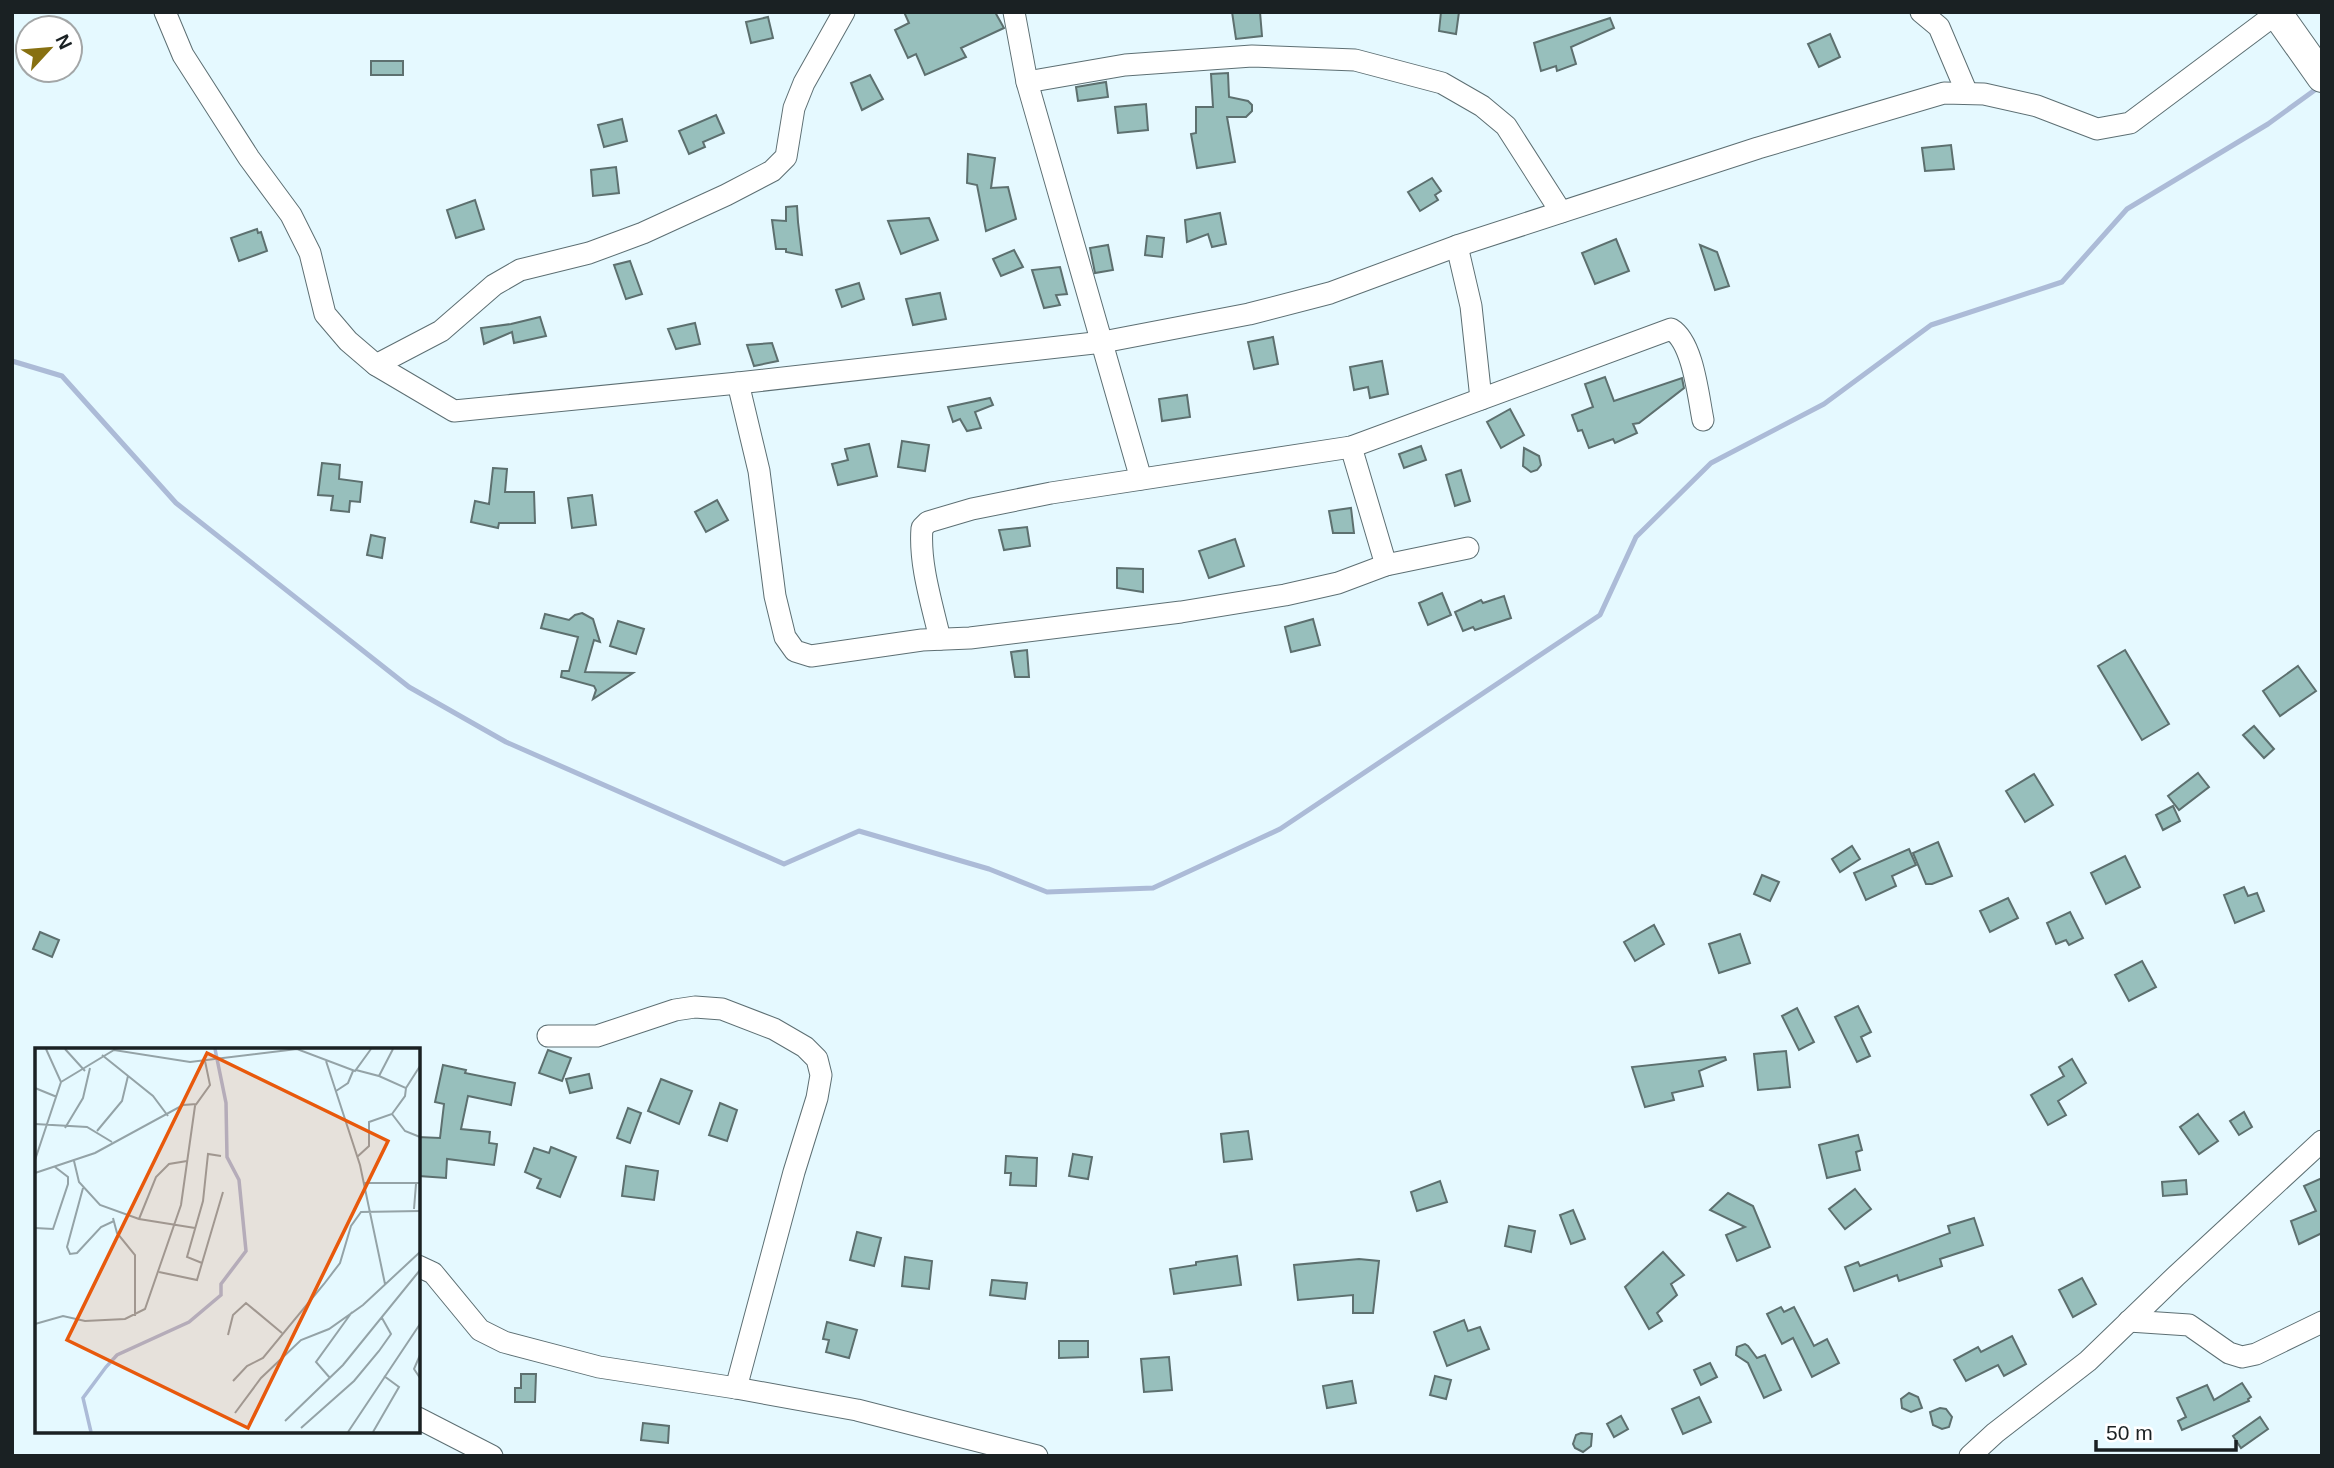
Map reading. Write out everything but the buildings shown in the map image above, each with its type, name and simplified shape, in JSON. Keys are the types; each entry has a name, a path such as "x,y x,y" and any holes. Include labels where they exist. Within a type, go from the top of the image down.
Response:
{"street":[{"path":"165,12 183,55 249,158 291,215 310,253 325,314 348,341 376,365 454,411 738,383 1102,342 1249,314 1330,293 1457,246 1560,212 1758,148 1944,93 1984,94 2037,106 2097,130 2130,123 2277,13 2322,78"},
{"path":"376,365 440,331 494,285 520,270 589,253 643,233 772,171 786,156 794,108 804,83 844,12"},
{"path":"1014,12 1027,82 1141,478"},
{"path":"1921,12 1939,27 1967,93"},
{"path":"1027,82 1125,65 1252,56 1354,60 1442,83 1482,106 1506,126 1560,212"},
{"path":"1457,246 1471,306 1481,399"},
{"path":"940,639 925,566 922,528 928,522 972,509 1141,478 1351,447 1671,329 1678,333 1686,344 1703,420"},
{"path":"738,383 759,471 775,596 785,637 795,651 811,656 922,640 970,638 1181,612 1285,595 1338,583 1386,565 1468,548"},
{"path":"1351,447 1386,565"},
{"path":"548,1036 597,1036 675,1010 695,1007 722,1009 774,1029 805,1047 817,1059 821,1075 817,1098 794,1172 736,1388"},
{"path":"1978,1453 1994,1433 2088,1361 2322,1142"},
{"path":"420,1267 433,1273 480,1330 504,1342 599,1367 857,1410 1037,1456"},
{"path":"2129,1321 2189,1325 2229,1353 2242,1357 2256,1354 2322,1322"},
{"path":"420,1419 492,1456"}],"waterway":[{"path":"12,361 62,376 176,503 409,687 506,742 784,864 859,831 989,869 1047,892 1153,888 1280,829 1600,615 1636,537 1711,463 1824,404 1931,325 2062,282 2127,209 2268,124 2319,87"}]}
